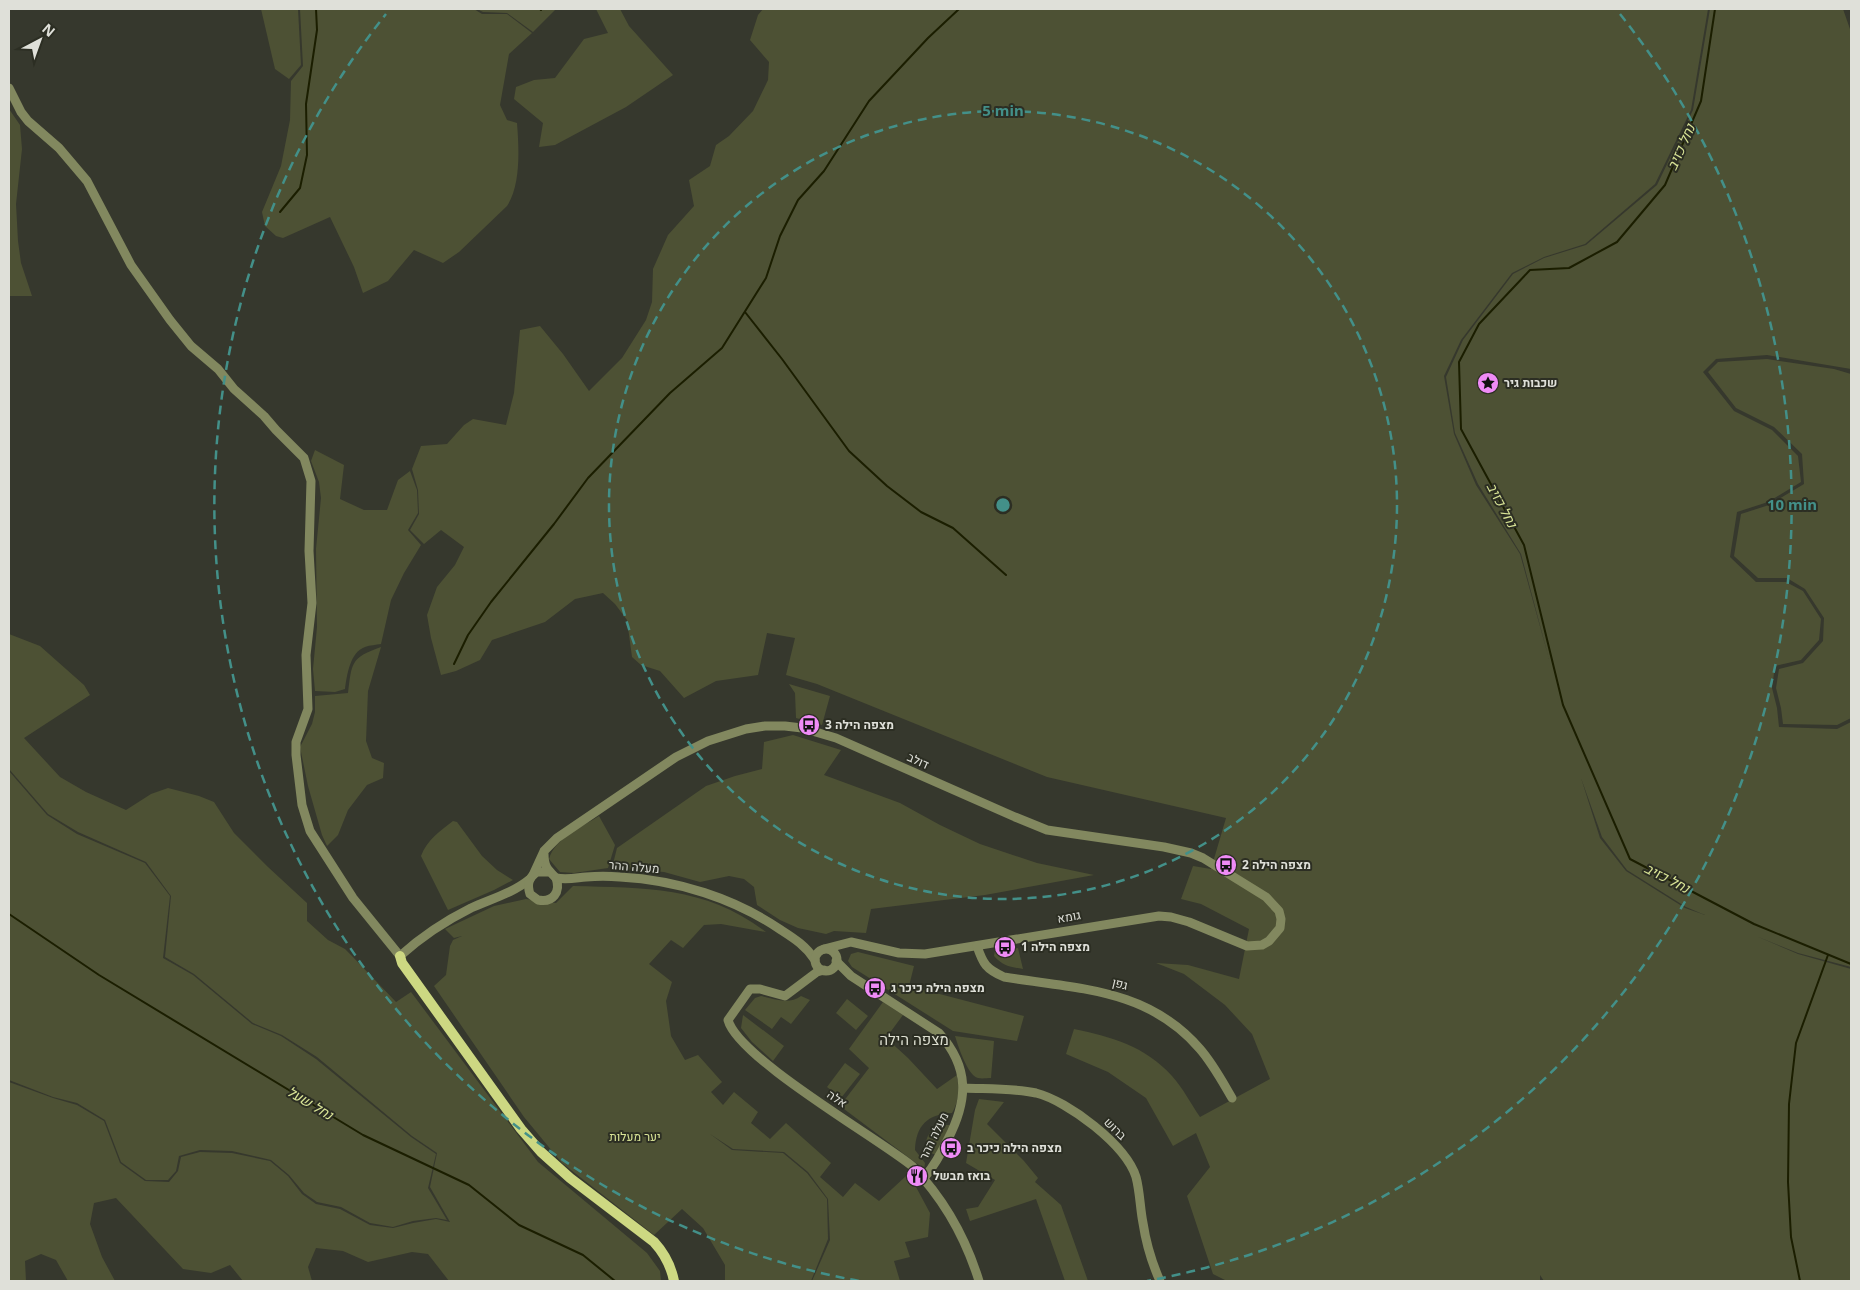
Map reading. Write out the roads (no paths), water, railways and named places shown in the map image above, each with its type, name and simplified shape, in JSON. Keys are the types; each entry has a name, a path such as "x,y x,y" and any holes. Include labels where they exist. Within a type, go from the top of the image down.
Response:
{"main road":[{"path":"400,956 402,963 521,1129 541,1152 570,1178 654,1242 670,1266 674,1281"}],"street":[{"path":"9,88 21,112 28,121 59,148 87,181 131,265 170,320 191,346 218,369 234,389 264,416 304,458 311,481 309,552 312,603 306,655 308,709 296,742 296,755 302,805 307,825 353,898 400,956 419,940 450,919 488,900 510,892 532,876 543,871 556,878 558,883 557,892"},
{"name":"דולב","path":"532,876 544,851 557,838 676,757 708,741 746,730 765,726 796,727 836,738 1015,818 1047,830 1164,847 1191,853 1203,858 1266,897 1279,911 1281,919 1280,928"},
{"path":"544,851 544,861 548,872"},
{"path":"532,876 528,888 534,898"},
{"name":"מעלה ההר","path":"556,878 565,880 620,877 685,887 742,908 774,925 808,950 815,962"},
{"path":"510,892 526,894 543,901 550,900 557,892 577,878"},
{"name":"גומא","path":"851,942 913,954 977,946 1159,916 1189,922 1247,946 1262,945 1276,934 1280,928"},
{"name":"מעלה ההר","path":"796,940 807,946 823,949"},
{"path":"851,942 842,946 833,968 826,970 818,967 815,962 818,952 851,942"},
{"name":"גפן","path":"977,946 986,967 1004,977 1112,995 1132,1000 1162,1015 1189,1037 1201,1050 1232,1098"},
{"path":"823,949 832,951 836,959"},
{"name":"מעלה ההר","path":"836,959 851,976"},
{"name":"אלה","path":"803,982 815,962"},
{"name":"מעלה ההר","path":"826,970 842,972 851,976 939,1033 957,1061 964,1088 956,1125 940,1158 924,1178"},
{"name":"אלה","path":"826,970 817,972 785,996 760,989 750,989 728,1020 733,1032 754,1053 794,1085 901,1157 924,1178 957,1229 979,1281"},
{"name":"ברוש","path":"964,1088 1038,1094 1050,1098 1071,1110 1102,1133 1123,1155 1135,1176 1146,1237 1160,1281"}],"waterway":[{"path":"280,212 300,188 307,155 306,104 317,30 316,9"},
{"path":"454,664 468,635 491,602 554,524 588,478 670,393 722,348 766,278 780,236 798,200 824,171 869,101 928,38 959,9"},
{"name":"נחל כזיב","path":"1715,9 1701,101 1665,185 1617,242 1569,268 1530,270 1479,324 1459,362 1461,429 1524,545 1563,705 1630,859 1754,924 1851,964"},
{"path":"745,312 849,451 887,486 921,512 953,528 1006,575"},
{"name":"נחל שעל","path":"9,914 99,975 363,1135 469,1185 519,1225 583,1255 615,1281"},
{"path":"1800,1281 1791,1237 1788,1182 1789,1104 1796,1043 1828,955"}],"place":[{"name":"שכבות גיר","path":"1488,383"},
{"name":"מצפה הילה 3","path":"809,725"},
{"name":"מצפה הילה 2","path":"1226,865"},
{"name":"מצפה הילה 1","path":"1005,947"},
{"name":"מצפה הילה כיכר ג","path":"875,988"},
{"name":"מצפה הילה כיכר ב","path":"951,1148"},
{"name":"בואז מבשל","path":"917,1176"}],"district":[{"name":"מצפה הילה","path":"914,1040"}],"park label":[{"name":"יער מעלות","path":"635,1137"}]}
